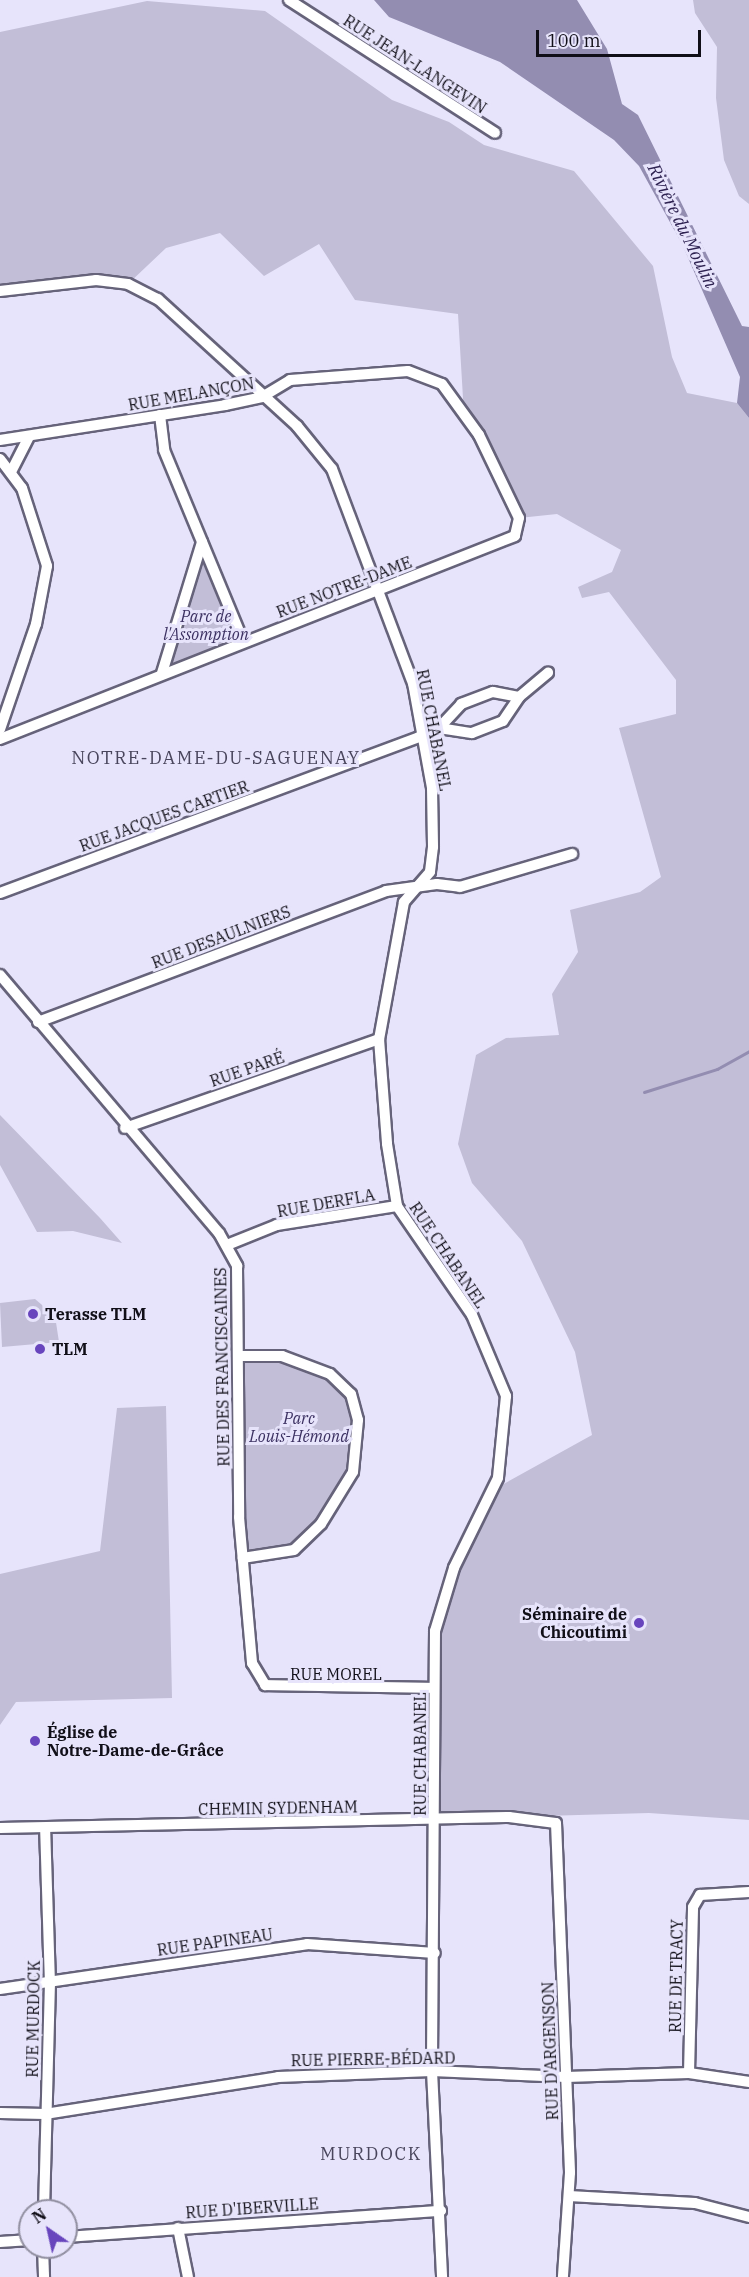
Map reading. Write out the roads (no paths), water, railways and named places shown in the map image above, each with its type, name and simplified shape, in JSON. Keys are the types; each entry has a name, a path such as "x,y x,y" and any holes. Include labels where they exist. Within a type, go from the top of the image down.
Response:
{"street":[{"name":"RUE JEAN-LANGEVIN","path":"289,0 495,133"},
{"name":"RUE CHABANEL","path":"0,291 96,280 128,284 158,298 314,443 332,469 380,590 413,683 419,737 432,788 433,847 430,872 404,902 379,1039 397,1206 472,1315 506,1395 498,1478 454,1568 435,1631 435,1953 432,2071 441,2211 442,2277"},
{"name":"RUE MELANÇON","path":"0,440 262,397 290,380 331,374 408,371 442,384 479,435 519,518"},
{"path":"160,415 164,450 243,641"},
{"path":"12,470 29,436"},
{"path":"0,459 12,470 47,566 36,624 0,729"},
{"name":"RUE NOTRE-DAME","path":"0,739 243,641 515,536 519,518"},
{"path":"162,674 202,542"},
{"path":"438,728 472,733 502,721 519,697 548,673"},
{"name":"RUE JACQUES CARTIER","path":"0,893 419,737 438,728 461,704 493,692 519,697"},
{"name":"RUE DESAULNIERS","path":"38,1022 386,891 460,887 572,854"},
{"name":"RUE DES FRANCISCAINES","path":"0,975 125,1128 227,1245 237,1266 243,1558 252,1663"},
{"name":"RUE PARÉ","path":"125,1128 379,1039"},
{"name":"RUE DERFLA","path":"227,1245 277,1225 397,1206"},
{"path":"240,1356 282,1356 330,1374 351,1394 358,1420 353,1472 321,1524 294,1550 243,1558"},
{"name":"RUE MOREL","path":"252,1663 265,1685 287,1690 434,1688"},
{"name":"CHEMIN SYDENHAM","path":"0,1828 544,1818 556,1823"},
{"name":"RUE D'ARGENSON","path":"556,1823 569,2196 563,2277"},
{"name":"RUE MURDOCK","path":"44,2199 50,1984 45,1828"},
{"name":"RUE DE TRACY","path":"689,2073 693,1906 700,1895 749,1892"},
{"name":"RUE PAPINEAU","path":"0,1989 50,1984 307,1944 435,1953"},
{"name":"RUE PIERRE-BÉDARD","path":"0,2114 45,2114 278,2077 432,2071 566,2077 689,2073 749,2082"},
{"path":"569,2196 696,2204 749,2217"},
{"name":"RUE D'IBERVILLE","path":"78,2236 441,2211"},
{"path":"178,2228 188,2277"},
{"path":"0,2242 18,2241"},
{"path":"44,2259 44,2277"}],"water":[{"name":"Rivière du Moulin","path":"374,0 577,0 607,49 622,104 638,115 742,326 749,327 749,418 737,403 740,377 682,244 639,166 614,140 500,62 389,17"}],"waterway":[{"path":"644,1092 717,1069 749,1051"}],"place":[{"name":"Terasse TLM","path":"33,1314"},
{"name":"TLM","path":"40,1349"},
{"name":"Séminaire de Chicoutimi","path":"639,1623"},
{"name":"Église de Notre-Dame-de-Grâce","path":"35,1741"}],"district":[{"name":"NOTRE-DAME-DU-SAGUENAY","path":"216,758"},
{"name":"MURDOCK","path":"371,2154"}],"park label":[{"name":"Parc de l'Assomption","path":"206,625"},
{"name":"Parc Louis-Hémond","path":"299,1427"}]}
